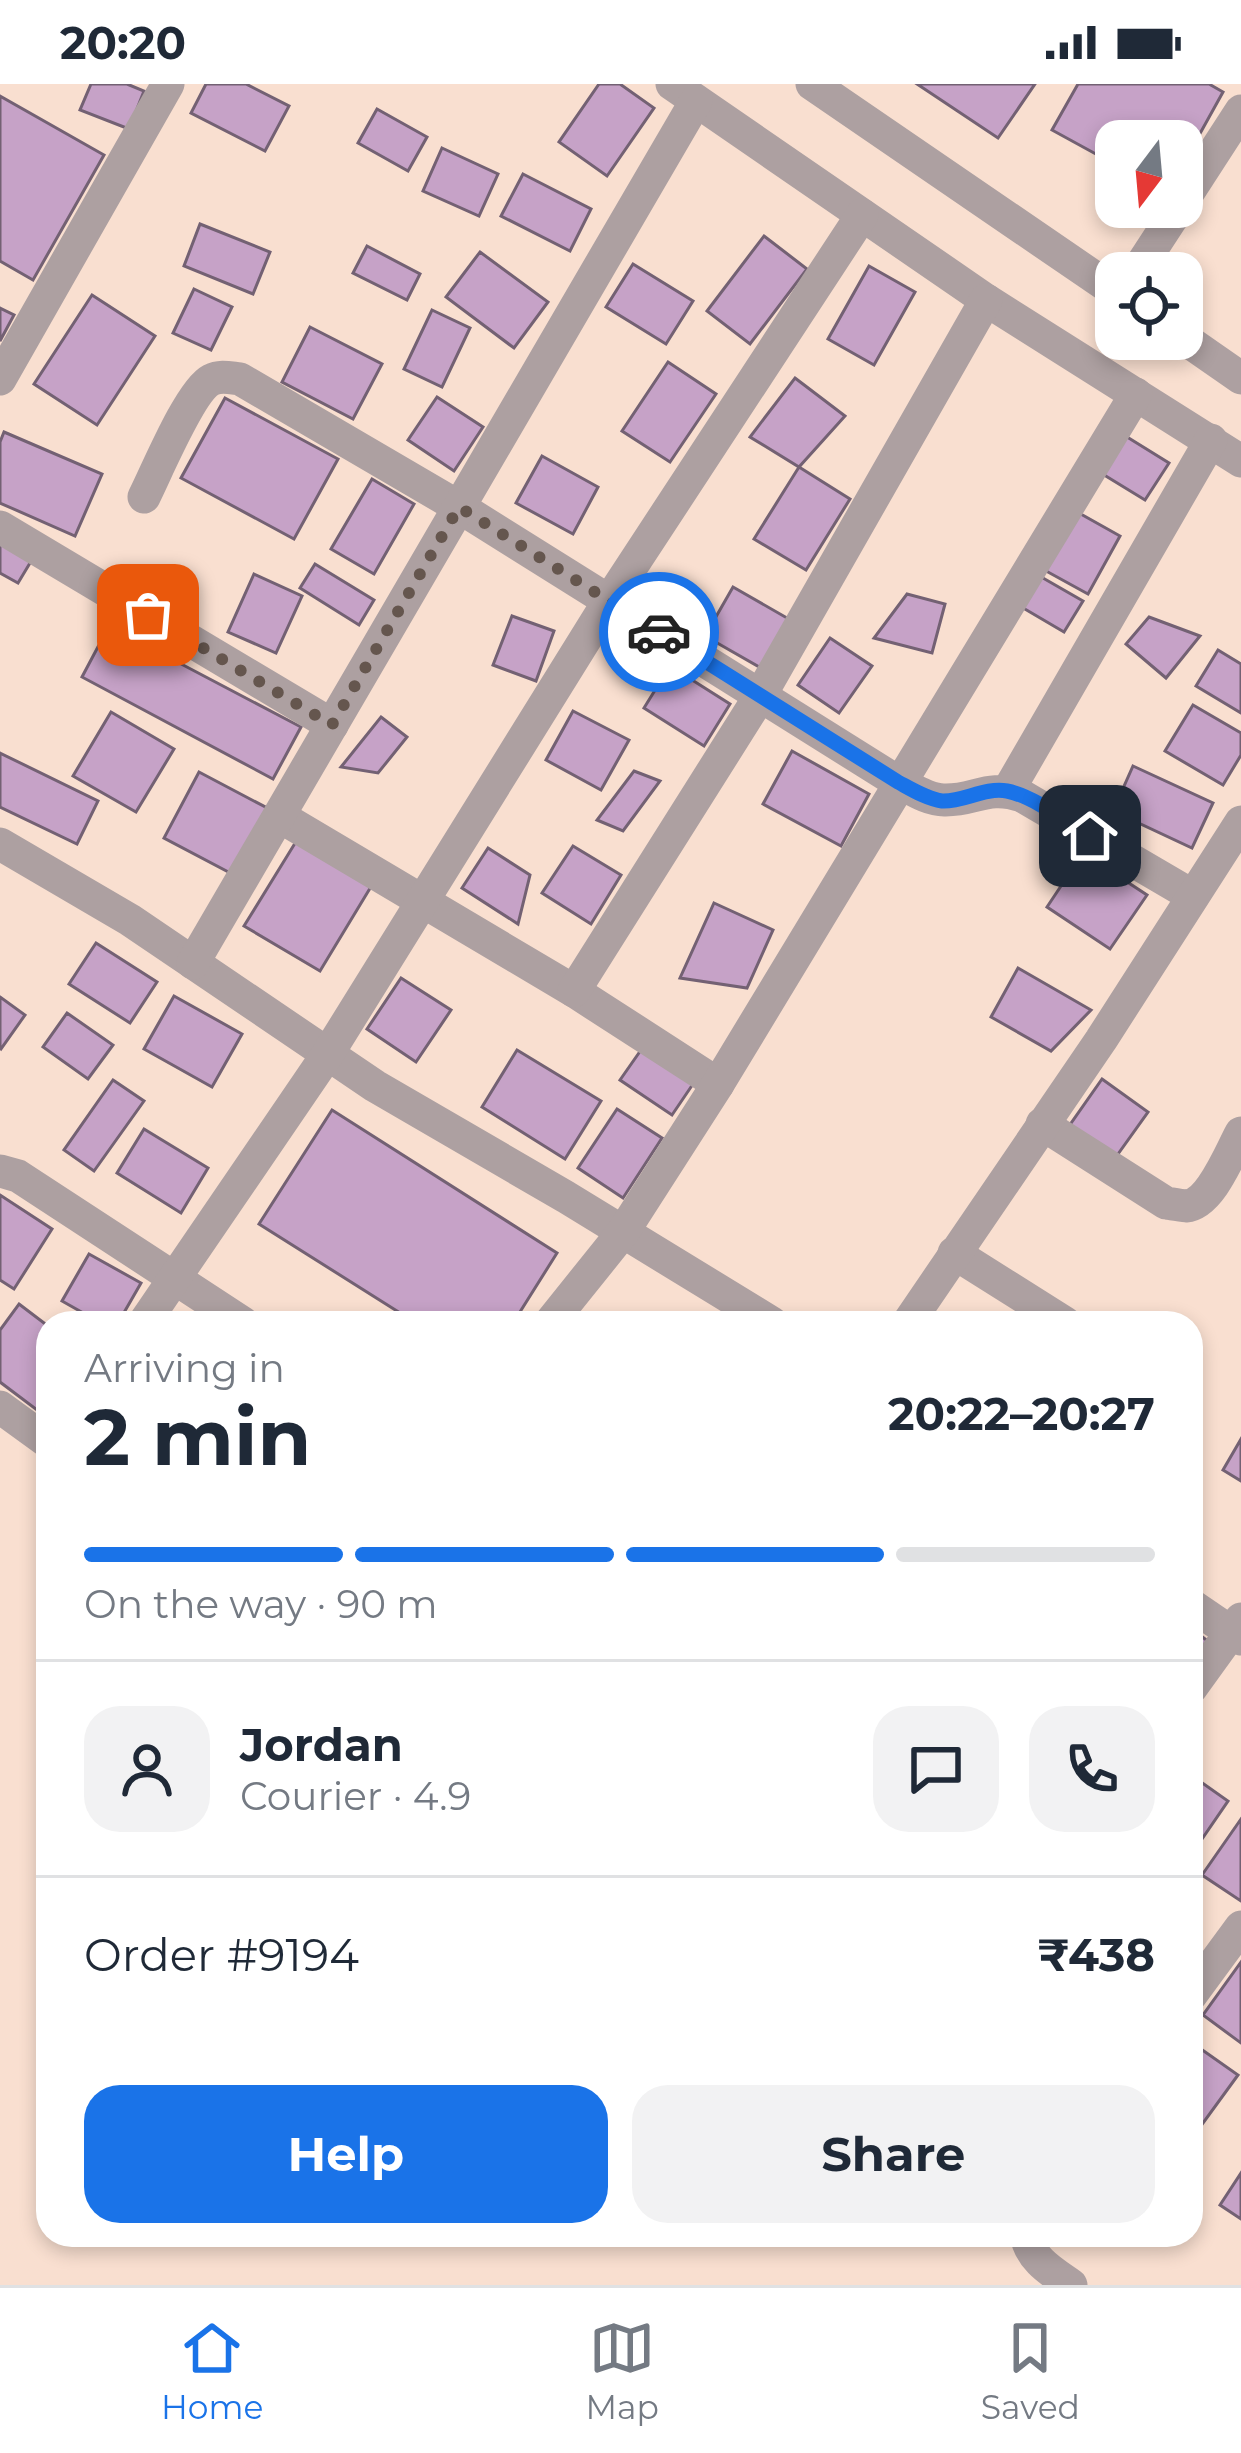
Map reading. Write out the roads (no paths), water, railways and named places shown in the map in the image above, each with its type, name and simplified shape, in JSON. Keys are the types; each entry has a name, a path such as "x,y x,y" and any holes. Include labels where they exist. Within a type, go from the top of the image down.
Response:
{"street":[{"path":"0,379 168,84"},
{"path":"812,84 1095,278"},
{"path":"193,963 459,507 684,92 986,300 1241,461"},
{"path":"1203,170 1241,111"},
{"path":"153,1311 327,1055 609,601 862,214"},
{"path":"574,991 760,696 986,300"},
{"path":"1203,352 1241,378"},
{"path":"144,496 195,395 208,381 223,376 240,380 459,507 898,782 940,801 991,790 1022,796 1193,896"},
{"path":"559,1311 622,1232 718,1084 1136,394"},
{"path":"1008,791 1211,440"},
{"path":"0,527 332,725"},
{"path":"279,816 574,991 718,1084"},
{"path":"916,1311 1101,1040 1241,822"},
{"path":"0,844 130,920 327,1055 752,1311"},
{"path":"1042,1124 1166,1203 1186,1206 1201,1201 1211,1189 1241,1133"},
{"path":"0,1171 18,1176 225,1311"},
{"path":"954,1253 1046,1311"},
{"path":"0,1407 36,1433"},
{"path":"1203,1612 1238,1631 1203,1673"},
{"path":"1203,1979 1241,1927"},
{"path":"1029,2247 1044,2267 1071,2285"}]}
